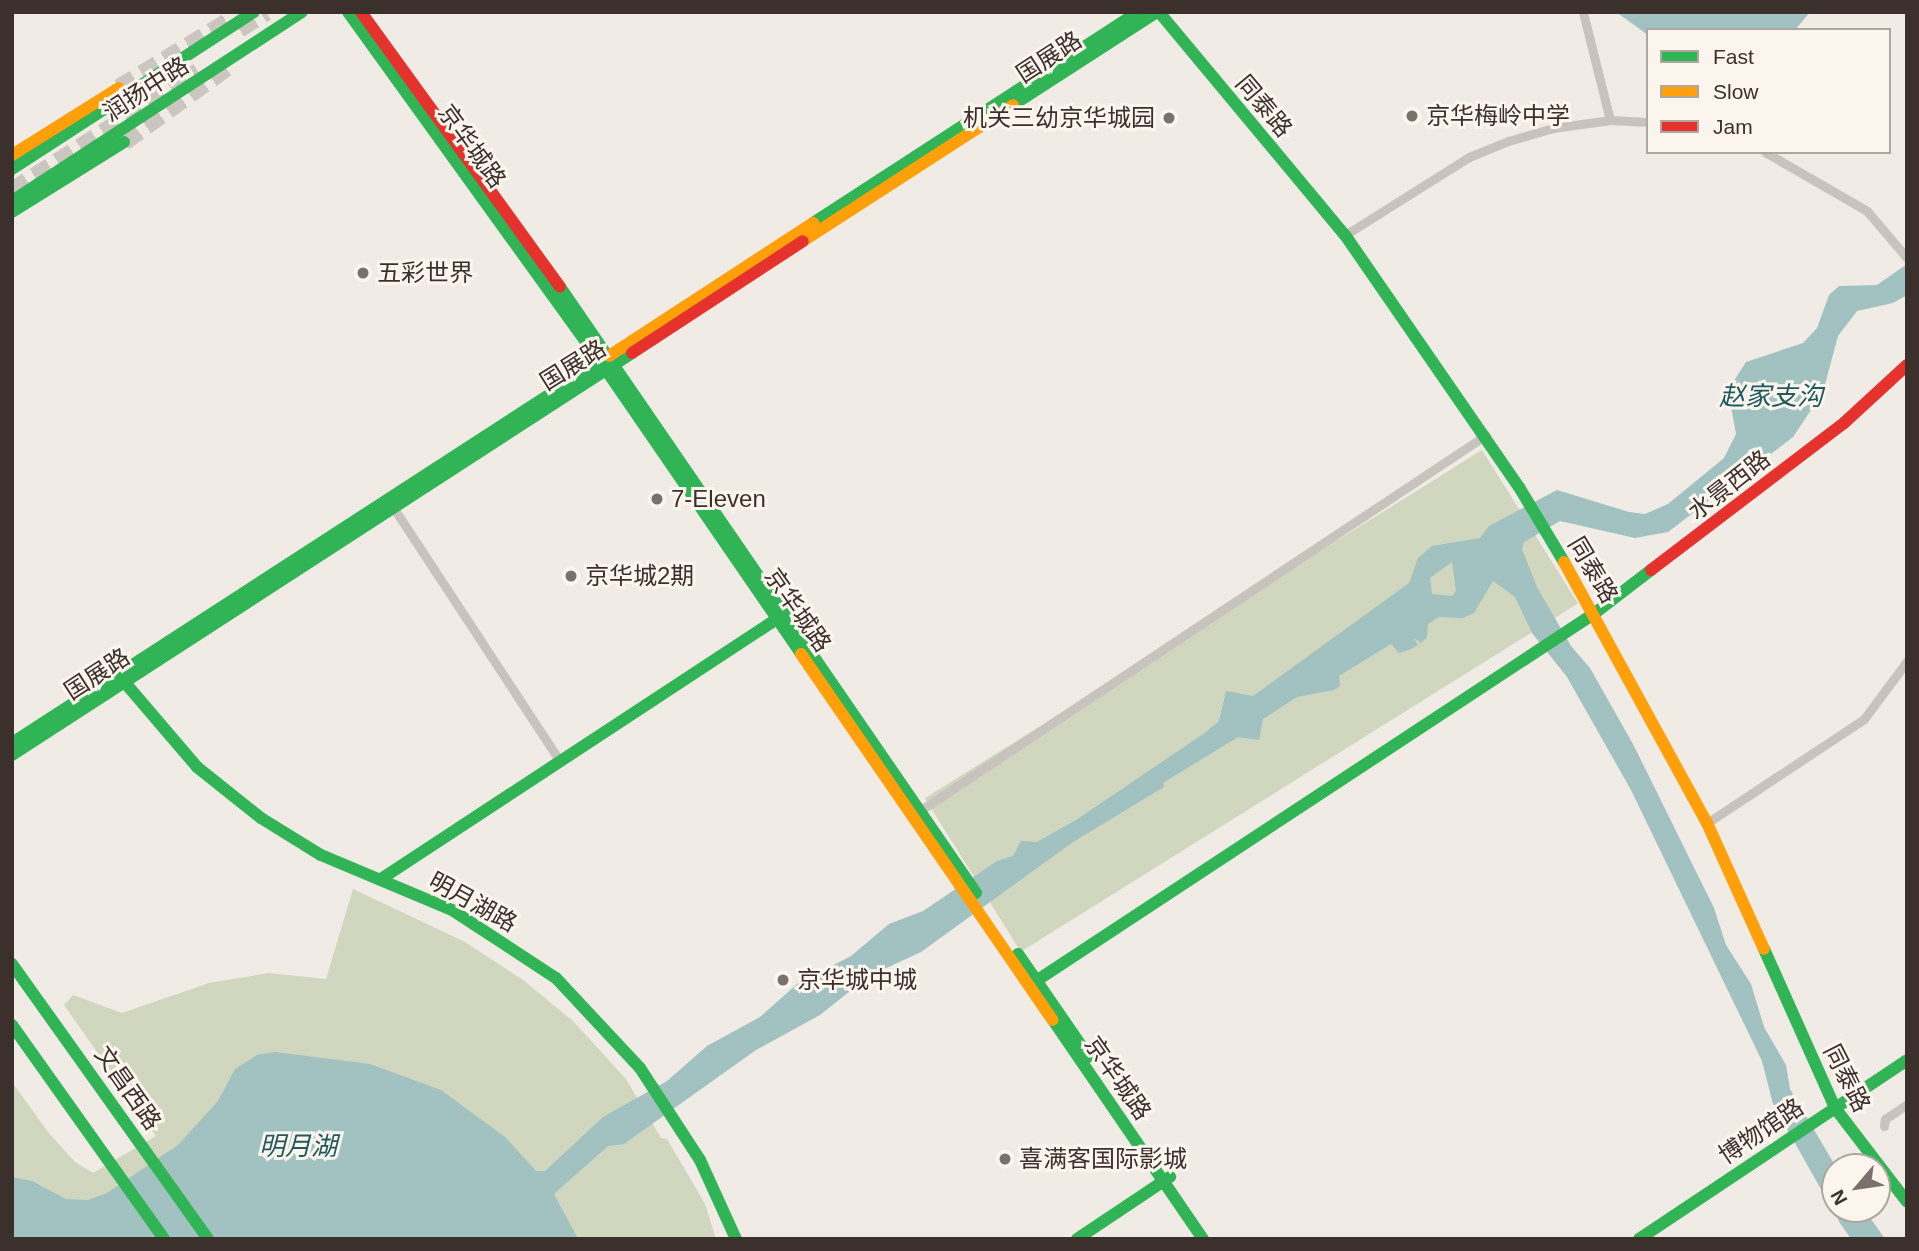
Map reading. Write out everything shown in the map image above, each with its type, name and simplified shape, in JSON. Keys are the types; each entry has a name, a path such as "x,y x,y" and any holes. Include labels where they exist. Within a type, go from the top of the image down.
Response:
{"main road":[{"name":"润扬中路","path":"12,169 254,12"},
{"name":"润扬中路","path":"12,201 302,12"},
{"name":"京华城路","path":"348,12 607,363"},
{"name":"京华城路","path":"361,12 921,810 956,870"},
{"name":"国展路","path":"607,363 1138,12"},
{"name":"国展路","path":"12,755 121,678 389,501 1158,12"},
{"name":"同泰路","path":"1158,12 1345,235 1520,487 1595,613 1707,823 1835,1108 1907,1202"},
{"path":"12,155 119,88"},
{"path":"12,212 124,142"},
{"name":"水景西路","path":"1036,981 1595,613 1844,423 1907,365"},
{"name":"京华城路","path":"783,615 1167,1178 1213,1239"},
{"path":"381,879 783,615"},
{"name":"国展路","path":"12,743 121,678"},
{"name":"明月湖路","path":"121,678 197,767 261,818 321,855 452,910 556,978 640,1068 681,1130 724,1206 736,1239"},
{"name":"京华城路","path":"995,927 1036,981 1167,1178 1203,1239"},
{"name":"文昌西路","path":"12,964 208,1239"},
{"path":"12,1025 163,1239"},
{"name":"博物馆路","path":"1639,1239 1907,1060"},
{"path":"1077,1239 1167,1178"}],"street":[{"path":"1583,12 1610,120"},
{"path":"1345,235 1469,157 1553,128 1610,120 1646,122"},
{"path":"1768,154 1867,211 1907,258"},
{"path":"921,810 1486,435"},
{"path":"389,501 559,760"},
{"path":"1707,823 1864,719 1907,661"},
{"path":"1884,1126 1885,1119 1907,1104"}],"green space":[{"path":"1482,450 1578,603 1021,952 925,798"},
{"path":"353,889 465,942 523,980 573,1021 626,1079 661,1138 667,1139 705,1204 716,1239 12,1239 12,1082 48,1132 75,1162 93,1173 156,1136 64,1005 73,995 122,1013 209,983 269,973 326,979"}],"water":[{"path":"1616,12 1810,12 1797,28 1646,28 1646,34"},
{"path":"1907,264 1907,295 1893,303 1857,311 1838,336 1823,392 1793,437 1668,532 1635,538 1560,521 1524,542 1522,549 1537,587 1571,646 1590,668 1634,746 1714,908 1726,945 1751,984 1764,1027 1786,1065 1790,1089 1828,1153 1821,1153 1821,1189 1773,1104 1762,1061 1631,790 1567,677 1532,633 1515,597 1493,581 1474,613 1463,618 1439,617 1428,624 1427,637 1421,643 1414,638 1418,645 1411,649 1399,653 1391,644 1339,676 1340,686 1334,690 1297,697 1263,719 1259,740 1238,737 1163,783 1164,787 1073,842 921,952 869,976 820,1015 756,1050 624,1144 608,1146 554,1194 578,1239 12,1239 12,1177 32,1181 66,1199 88,1200 107,1193 178,1145 218,1101 235,1069 257,1055 275,1052 370,1064 441,1090 505,1137 536,1171 545,1171 603,1117 667,1081 707,1046 760,1017 797,984 851,956 889,924 923,911 997,861 1013,856 1021,841 1037,842 1076,820 1206,732 1219,721 1226,691 1253,696 1409,583 1418,558 1432,546 1480,538 1489,526 1557,490 1629,512 1645,514 1668,504 1724,458 1736,434 1728,390 1746,362 1803,343 1817,328 1829,295 1839,286 1877,285","holes":["1452,562 1456,591 1452,596 1432,594 1430,578"]},
{"path":"1840,1223 1874,1223 1885,1239 1851,1239"}],"tunnel":[{"path":"239,29 266,12"},
{"path":"119,88 231,20"},
{"path":"124,142 226,68"},
{"path":"12,191 198,72"}],"traffic: fast":[{"path":"12,169 254,12"},
{"path":"12,201 302,12"},
{"path":"348,12 600,361 801,654"},
{"path":"813,223 1138,12"},
{"path":"1013,105 1157,12"},
{"path":"1159,12 1345,235 1519,487 1564,562"},
{"path":"12,212 124,142"},
{"path":"560,287 976,893"},
{"path":"12,755 632,353"},
{"path":"12,743 609,356"},
{"path":"1036,981 1595,613 1651,570"},
{"path":"381,879 785,614"},
{"path":"121,678 197,767 261,818 321,855 452,910 556,978 640,1068 700,1160 736,1239"},
{"path":"1764,949 1835,1108 1907,1202"},
{"path":"1018,954 1089,1057"},
{"path":"12,964 208,1239"},
{"path":"1053,1020 1203,1239"},
{"path":"12,1025 164,1239"},
{"path":"1639,1239 1907,1060"},
{"path":"1077,1239 1170,1177"}],"traffic: slow":[{"path":"12,155 119,88"},
{"path":"803,241 1013,105"},
{"path":"609,356 813,223"},
{"path":"1564,562 1707,823 1764,949"},
{"path":"801,654 1053,1020"}],"traffic: jam":[{"path":"361,12 560,287"},
{"path":"632,353 803,241"},
{"path":"1651,570 1844,423 1907,365"}],"place":[{"name":"京华梅岭中学","path":"1412,116"},
{"name":"机关三幼京华城园","path":"1169,118"},
{"name":"五彩世界","path":"363,273"},
{"name":"7-Eleven","path":"657,499"},
{"name":"京华城2期","path":"571,576"},
{"name":"京华城中城","path":"783,980"},
{"name":"喜满客国际影城","path":"1005,1159"}],"water label":[{"name":"赵家支沟","path":"1771,397"},
{"name":"明月湖","path":"298,1147"}]}
